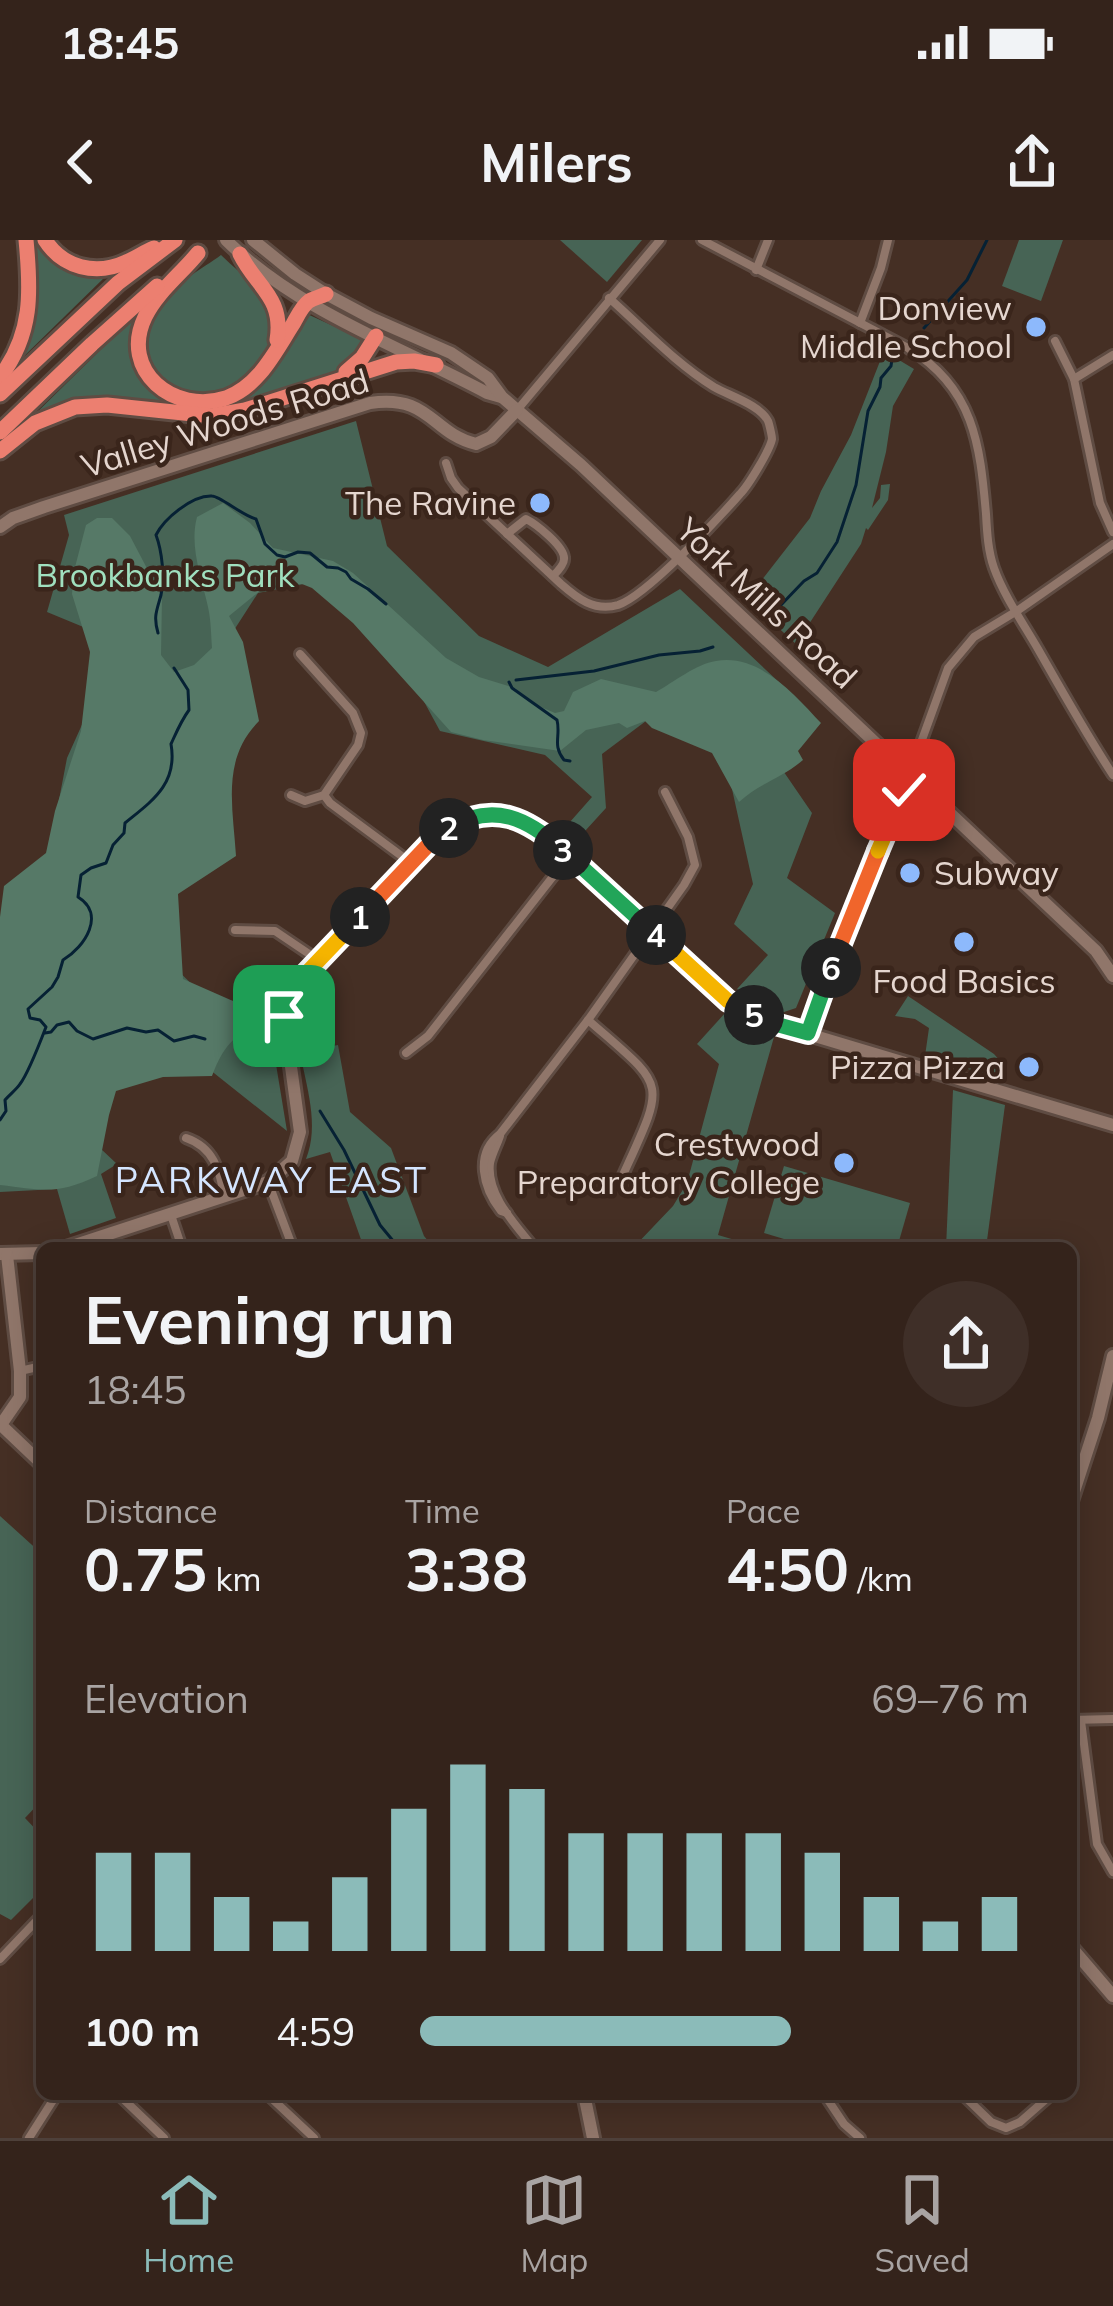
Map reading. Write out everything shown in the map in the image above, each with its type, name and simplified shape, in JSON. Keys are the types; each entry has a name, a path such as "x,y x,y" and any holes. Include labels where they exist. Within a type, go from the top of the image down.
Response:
{"highway":[{"path":"0,377 13,360 28,320 31,286 26,240"},
{"path":"45,240 72,265 106,269 174,240"},
{"path":"0,394 118,283 174,240"},
{"path":"0,432 92,344 216,240"},
{"path":"198,254 158,295 142,321 138,349 144,370 161,391 187,401 229,397 252,383 307,302 326,294"},
{"path":"240,254 277,311 280,325 272,358"},
{"path":"333,380 362,358 376,328"},
{"path":"0,451 35,423 75,407 212,416 396,362 436,365"}],"street":[{"name":"York Mills Road","path":"226,240 307,302 451,352 488,378 502,397 581,465 1096,951 1113,976"},
{"name":"York Mills Road","path":"253,240 376,328 487,393 502,397"},
{"path":"517,410 660,240"},
{"path":"702,240 922,356 949,383 967,411 979,446 991,559 999,581 1113,775"},
{"path":"757,270 767,240"},
{"path":"860,322 888,240"},
{"path":"446,463 458,488 576,598 591,605 618,605 649,584 743,491 772,439 764,414 709,384 609,298"},
{"path":"1055,341 1074,379 1100,503 1113,532"},
{"path":"1074,379 1113,355"},
{"name":"Valley Woods Road","path":"0,526 44,507 370,403 407,403 476,444 491,437 517,410"},
{"path":"507,534 526,519 535,524 565,557 553,576"},
{"path":"808,1033 948,668 974,637 1113,544"},
{"path":"291,795 305,801 324,795 361,733 353,713 300,654"},
{"path":"529,1242 490,1180 492,1154 500,1134 588,1020 694,865 688,837 665,792"},
{"path":"324,795 411,863"},
{"path":"85,1242 268,1182 292,1161 300,1132 284,1016 299,981 446,830 484,815 531,823 728,1001 768,1022 1113,1125"},
{"path":"406,1053 428,1036 569,856"},
{"path":"236,930 275,931 318,960"},
{"name":"York Mills Road","path":"1096,951 1113,957"},
{"path":"588,1020 637,1061 650,1078 655,1098 623,1175"},
{"path":"185,1138 210,1152 224,1196"},
{"path":"268,1182 291,1242"},
{"path":"171,1215 180,1242"},
{"path":"36,1253 3,1254 20,1397 0,1425 36,1458"},
{"path":"0,1271 9,1288"},
{"path":"1077,1468 1098,1418 1113,1356"},
{"path":"20,1371 36,1367"},
{"path":"1077,1720 1113,1719"},
{"path":"1077,1726 1096,1844 1113,1871"},
{"path":"0,1959 36,1921"},
{"path":"1077,1954 1113,1996"},
{"path":"29,2138 53,2100"},
{"path":"124,2100 164,2138"},
{"path":"273,2100 314,2138"},
{"path":"585,2100 593,2138"},
{"path":"828,2100 860,2138"},
{"path":"968,2100 991,2122 1006,2128 1045,2100"}],"green space":[{"path":"560,240 642,240 607,282"},
{"path":"1019,240 1063,240 1041,301 1002,286"},
{"path":"37,242 67,268 106,276 18,362 34,315"},
{"path":"221,255 261,294 271,318 270,341 260,362 243,380 200,396 179,392 151,360 149,326 167,295"},
{"path":"305,313 366,341 334,375 248,403 202,410 240,395"},
{"path":"135,316 134,349 141,373 158,391 187,408 104,400 28,421"},
{"path":"884,351 914,369 893,406 872,508 880,498 881,485 890,484 888,500 796,644 747,599 810,518 851,435"},
{"name":"Brookbanks Park","path":"356,421 387,546 479,636 548,667 680,589 798,700 762,740 812,813 787,878 835,913 796,1008 781,1013 758,1003 737,989 768,955 734,924 753,884 728,771 699,735 646,721 602,754 606,808 575,842 562,831 592,797 545,755 440,731 402,661 314,582 258,593 227,641 166,900 166,959 208,1000 273,1002 271,1034 287,1131 185,1050 91,1087 84,1133 117,1164 101,1174 116,1218 70,1234 57,1189 0,1192 0,920 49,852 67,758 94,698 93,631 47,612 69,535 64,515"},
{"name":"Brookbanks Park","path":"223,503 273,548 333,561 353,573 446,658 479,677 515,688 529,702 555,713 564,711 573,692 601,679 656,692 701,666 732,660 775,679 821,723 798,751 803,760 739,802 712,753 645,721 627,728 619,723 586,730 560,751 483,740 451,732 353,623 312,588 266,586 229,616 243,642 259,721 234,767 236,856 178,894 183,979 242,1005 285,1015 239,1035 224,1051 212,1076 163,1077 116,1091 97,1176 50,1190 0,1185 4,886 46,853 81,731 90,652 72,594 86,525 97,518 112,518 130,536 162,597 161,655 174,672 194,665 212,648 195,528 197,517"},
{"path":"908,996 994,1054 1007,1069 1005,1080 925,1056 929,1028 915,1019 895,1016"},
{"path":"726,1012 774,1037 718,1235 742,1242 639,1242 673,1206 687,1183 719,1064 697,1044"},
{"path":"338,1045 350,1112 391,1148 429,1242 362,1242 330,1152 306,1159 312,1119 300,1052"},
{"path":"953,1090 1005,1105 987,1242 946,1242"},
{"path":"784,1166 910,1203 899,1242 794,1242 764,1233"},
{"path":"0,1516 36,1549 36,1806 25,1818 36,1830 36,1895 11,1920 0,1914"}],"waterway":[{"path":"924,328 967,280 987,240"},
{"path":"780,606 817,573 837,542 856,485 868,411 892,359"},
{"path":"158,633 163,573 156,535 180,509 204,497 216,497 256,519 265,544 277,555 310,553 327,567 346,572 386,604"},
{"path":"516,680 594,671 713,647"},
{"path":"0,1120 6,1111 5,1100 23,1080 46,1027 30,1018 28,1009 52,987 63,960 89,930 91,912 78,897 81,875 106,863 125,823 167,781 171,744 189,710 188,690 174,668"},
{"path":"509,682 557,720 558,750 570,761"},
{"path":"45,1033 69,1022 93,1039 127,1028 158,1030 174,1041 194,1036 205,1039"},
{"path":"320,1111 380,1225 394,1242"}],"place":[{"name":"Donview Middle School","path":"1036,327"},
{"name":"The Ravine","path":"540,503"},
{"name":"Subway","path":"910,873"},
{"name":"Food Basics","path":"964,942"},
{"name":"Pizza Pizza","path":"1029,1067"},
{"name":"Crestwood Preparatory College","path":"844,1163"}],"district":[{"name":"PARKWAY EAST","path":"272,1180"}],"route":[{"path":"284,1016 299,981 431,842 468,818 498,814 531,823 560,846 728,1001 768,1022 808,1033 904,790"}]}
